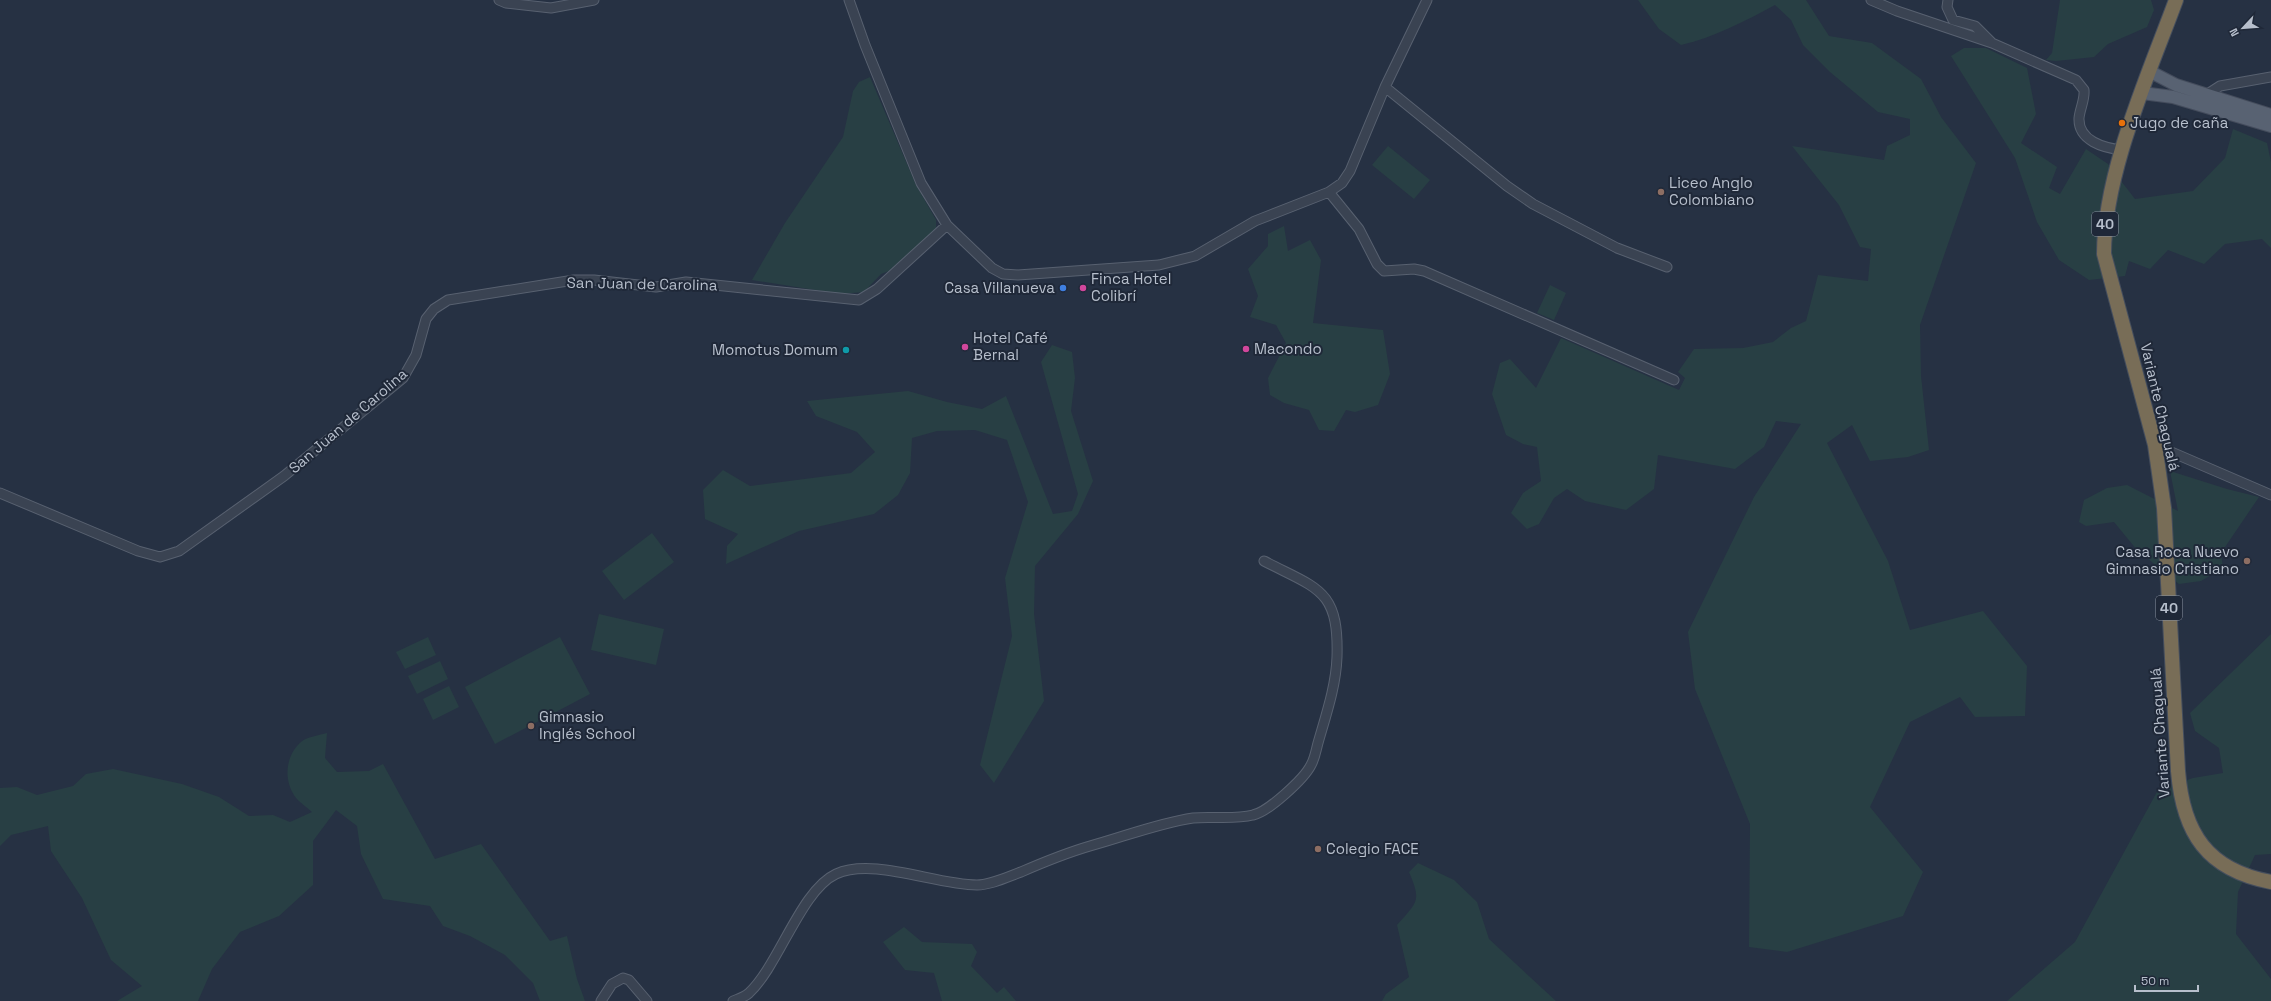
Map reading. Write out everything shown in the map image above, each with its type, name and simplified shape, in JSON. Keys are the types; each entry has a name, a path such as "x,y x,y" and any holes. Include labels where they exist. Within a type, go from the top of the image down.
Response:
{"highway":[{"name":"Variante Chagualá","path":"2176,0 2122,150 2104,229 2104,254 2155,446 2164,508 2178,771 2182,806 2196,838 2221,863 2252,878 2271,882"}],"main road":[{"path":"2150,71 2176,86 2271,115"},
{"path":"2142,93 2173,97 2271,126"}],"street":[{"path":"499,0 506,3 551,8 594,0"},
{"path":"849,0 865,46 921,182 947,225 992,268 1003,274 1018,275 1159,265 1195,256 1255,220 1329,192 1342,183 1350,171 1385,87 1427,0"},
{"path":"1871,0 1897,12 1992,43 2076,80 2084,90 2079,118 2081,128 2094,143 2107,148 2122,150"},
{"path":"1948,0 1947,8 1953,20 1975,26 1992,43"},
{"path":"2206,95 2220,86 2271,77"},
{"path":"1385,87 1501,182 1533,204 1617,248 1666,267"},
{"path":"1329,192 1359,229 1377,264 1384,271 1414,268 1424,271 1674,380"},
{"name":"San Juan de Carolina","path":"0,493 138,551 160,557 179,551 284,476 403,378 416,355 426,319 434,309 448,300 574,280 594,280 656,287 694,282 859,300 877,289 947,225"},
{"path":"2155,446 2271,495"},
{"path":"733,1001 748,995 758,983 807,904 820,886 834,875 850,870 870,869 980,885 1002,879 1073,851 1151,829 1192,818 1254,815 1270,806 1299,781 1311,765 1325,721 1337,668 1337,651 1336,624 1330,604 1320,590 1264,561"},
{"path":"601,1001 612,984 623,978 629,980 647,1001"}],"green space":[{"path":"1638,0 1806,0 1829,36 1872,43 1921,79 1941,117 1976,163 1920,325 1921,376 1929,450 1908,457 1870,461 1852,425 1827,443 1888,561 1910,630 1983,611 2027,666 2025,716 1975,717 1960,697 1910,722 1870,807 1923,872 1903,916 1787,952 1749,947 1750,824 1695,689 1688,632 1754,497 1801,424 1776,421 1764,447 1735,469 1658,455 1654,489 1626,510 1585,501 1567,489 1554,498 1539,524 1527,529 1511,513 1523,493 1541,481 1537,447 1523,444 1506,435 1492,394 1500,363 1510,359 1536,388 1561,338 1679,390 1685,378 1678,372 1694,349 1743,348 1773,342 1791,328 1806,321 1818,275 1868,281 1871,249 1860,247 1839,205 1792,146 1884,160 1887,146 1910,135 1910,119 1878,112 1830,72 1803,45 1791,20 1775,5 1718,33 1681,45 1659,29"},
{"path":"2060,0 2151,0 2154,10 2147,27 2108,44 2094,57 2056,61 2046,60 2052,53"},
{"path":"1964,48 1986,48 2027,68 2036,114 2021,143 2057,167 2049,188 2060,194 2086,149 2108,164 2135,199 2193,191 2225,158 2233,129 2267,143 2271,162 2271,248 2262,239 2225,244 2204,264 2168,250 2150,269 2129,261 2125,276 2089,280 2059,260 2037,222 2015,158 1951,56"},
{"path":"870,77 916,185 936,220 936,230 889,271 881,274 864,292 840,294 752,280 785,223 843,137 853,91 859,82"},
{"path":"1388,146 1430,180 1414,199 1372,165"},
{"path":"1284,226 1288,251 1310,240 1321,260 1313,323 1383,330 1390,374 1378,405 1355,412 1346,410 1334,431 1319,430 1309,410 1284,403 1270,395 1268,378 1286,343 1276,325 1250,317 1258,296 1248,269 1268,246 1268,234"},
{"path":"1550,285 1566,293 1554,320 1537,313"},
{"path":"1052,345 1072,352 1075,378 1071,411 1093,481 1078,514 1035,566 1034,614 1044,701 994,783 980,765 1012,636 1005,578 1028,502 1007,440 975,430 937,431 912,438 910,473 898,495 874,514 799,531 726,564 727,546 738,534 705,519 703,490 723,470 750,486 851,473 875,452 857,432 816,416 807,401 908,391 947,402 982,409 1006,396 1053,514 1072,511 1078,494 1041,362"},
{"path":"2170,471 2227,489 2259,497 2221,553 2223,568 2201,581 2179,584 2137,550 2114,522 2086,526 2079,522 2084,500 2107,488 2127,485 2178,511"},
{"path":"652,533 674,562 624,600 602,571"},
{"path":"599,614 664,629 656,665 591,650"},
{"path":"2271,634 2271,854 2255,855 2238,892 2236,934 2271,979 2271,1001 2007,1001 2075,942 2158,790 2193,778 2223,773 2219,748 2195,731 2190,713"},
{"path":"428,637 436,655 405,669 396,652"},
{"path":"560,637 590,694 495,744 465,687"},
{"path":"440,661 448,679 417,694 408,676"},
{"path":"449,686 459,707 433,720 423,699"},
{"path":"327,733 325,758 337,772 369,771 383,764 435,859 481,844 550,941 567,936 577,979 585,1001 540,1001 533,983 505,955 470,936 443,926 430,906 383,899 361,854 357,826 336,810 313,841 313,885 279,916 240,932 212,969 198,1001 117,1001 142,986 111,960 82,898 51,851 48,826 11,835 0,846 0,788 17,787 37,795 73,786 86,774 113,769 182,784 219,797 249,816 273,815 290,822 312,812 299,802 292,791 288,777 289,761 296,748 303,740"},
{"path":"1418,863 1454,880 1477,902 1489,939 1556,1001 1382,1001 1386,994 1409,977 1397,925 1413,906 1415,901 1415,890 1409,872"},
{"path":"904,927 922,942 972,944 977,952 971,966 997,993 1004,987 1016,1001 942,1001 934,973 905,970 883,942"}],"place":[{"name":"Jugo de caña","path":"2122,123"},
{"name":"Liceo Anglo Colombiano","path":"1661,192"},
{"name":"Casa Villanueva","path":"1063,288"},
{"name":"Finca Hotel Colibrí","path":"1083,288"},
{"name":"Hotel Café Bernal","path":"965,347"},
{"name":"Macondo","path":"1246,349"},
{"name":"Momotus Domum","path":"846,350"},
{"name":"Casa Roca Nuevo Gimnasio Cristiano","path":"2247,561"},
{"name":"Gimnasio Inglés School","path":"531,726"},
{"name":"Colegio FACE","path":"1318,849"}]}
